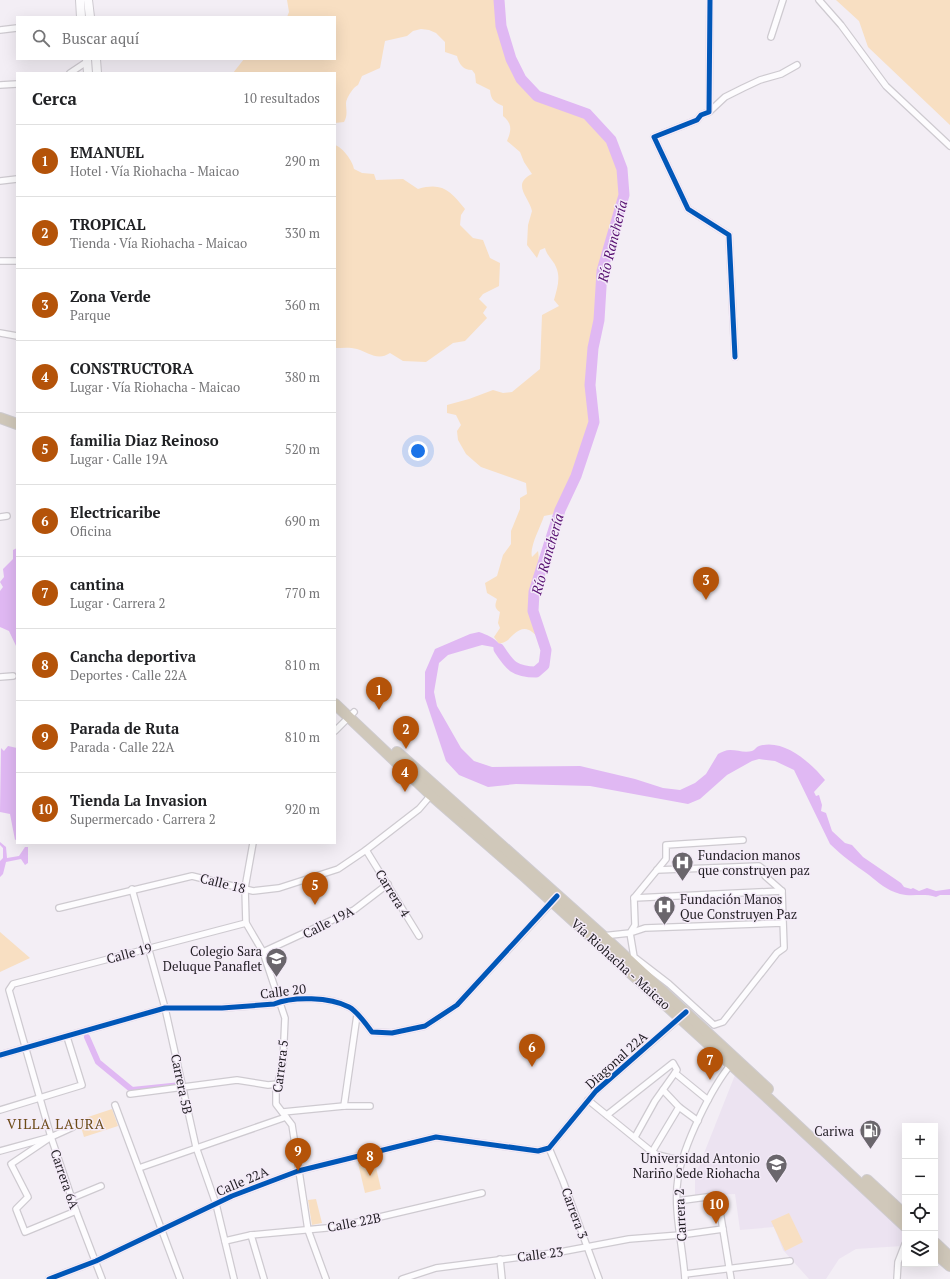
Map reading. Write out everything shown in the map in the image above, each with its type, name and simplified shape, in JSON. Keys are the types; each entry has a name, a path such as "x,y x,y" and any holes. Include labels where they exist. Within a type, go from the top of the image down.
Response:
{"highway":[{"path":"0,418 16,424"},
{"name":"Vía Riohacha - Maicao","path":"336,696 432,795 526,873"},
{"name":"Vía Riohacha - Maicao","path":"336,705 352,714 436,788 526,873 902,1212"},
{"name":"Vía Riohacha - Maicao","path":"734,1061 902,1223"},
{"path":"938,1246 950,1257"},
{"path":"938,1256 950,1266"}],"street":[{"path":"80,0 81,16"},
{"path":"88,0 90,16"},
{"path":"708,112 710,0"},
{"path":"771,37 783,0"},
{"path":"819,0 841,25 886,86 950,146"},
{"path":"0,30 16,28"},
{"path":"71,72 88,60"},
{"path":"88,60 88,72"},
{"path":"96,60 97,72"},
{"path":"735,357 729,235 688,209 654,137 697,120 725,98 743,88 760,80 781,74 797,65"},
{"path":"0,85 16,84"},
{"path":"0,181 16,179"},
{"path":"0,262 16,261"},
{"path":"0,333 16,336"},
{"path":"0,517 7,516"},
{"path":"0,678 13,676"},
{"path":"336,730 352,714"},
{"name":"Calle 18","path":"59,908 132,889 192,876 253,891 279,888 338,869 366,850 419,809 432,795"},
{"path":"657,870 759,866 763,869 765,876 782,891 784,948 777,953 723,1022 714,1025 669,984 634,957 630,933 635,925 634,898 666,859 666,845 743,840"},
{"name":"Carrera 5","path":"253,844 245,888 246,923 263,952 285,1018 283,1062 278,1084 276,1104 292,1125 308,1230 326,1279"},
{"name":"Carrera 4","path":"366,850 419,936"},
{"name":"Calle 19A","path":"263,952 354,910 388,884"},
{"name":"Carrera 5B","path":"132,889 165,1008 196,1147 216,1204 234,1279"},
{"path":"634,898 782,891"},
{"name":"Calle 20","path":"0,1056 165,1008 222,1008 274,1004 317,998 350,1007 372,1032 392,1033 425,1026 457,1005 555,899"},
{"name":"Calle 19","path":"13,984 246,923"},
{"path":"600,939 630,933 645,928 783,923"},
{"name":"Carrera 6A","path":"13,984 10,990 51,1137 76,1211 102,1279"},
{"path":"344,1106 357,1015"},
{"name":"Diagonal 22A","path":"548,1148 596,1091 683,1015"},
{"path":"0,1110 82,1085 67,1037"},
{"name":"Carrera 2","path":"685,1276 677,1201 678,1179 682,1162 698,1121 708,1100 734,1061"},
{"path":"607,1116 673,1063 677,1070 663,1090 635,1137"},
{"path":"675,1073 708,1100"},
{"path":"130,1094 237,1080 268,1085 278,1084"},
{"path":"663,1090 679,1107 698,1121"},
{"path":"588,1100 652,1152 682,1162"},
{"path":"115,1105 139,1168 160,1230 180,1279"},
{"path":"139,1168 284,1115 344,1106 370,1106"},
{"path":"652,1152 679,1107"},
{"path":"0,1151 51,1137 73,1127"},
{"path":"51,1137 11,1164 28,1197 16,1209 25,1232 76,1211"},
{"name":"Calle 22A","path":"49,1279 96,1261 216,1204 298,1171 436,1137 526,1150 538,1151 548,1148"},
{"name":"Carrera 3","path":"548,1148 564,1181 599,1279"},
{"path":"72,1198 101,1186"},
{"name":"Calle 22B","path":"224,1241 251,1235 337,1227 482,1193"},
{"path":"677,1201 714,1196 718,1199 731,1279"},
{"name":"Calle 23","path":"402,1279 436,1268 588,1247 629,1239 680,1235 723,1229"},
{"path":"251,1235 264,1279"},
{"path":"897,1279 898,1262 902,1252"},
{"path":"500,1259 502,1279"},
{"path":"685,1276 790,1262"}],"shaded area":[{"path":"287,0 499,0 501,26 511,59 521,79 538,96 587,114 611,140 622,169 624,195 602,271 599,320 593,348 591,383 594,422 576,476 560,510 554,514 544,516 532,548 532,557 538,551 539,558 529,599 531,605 534,605 534,612 543,636 540,637 526,629 523,629 514,634 507,641 499,644 494,637 500,628 498,623 500,612 496,606 497,599 487,593 485,583 497,576 503,555 511,544 511,531 520,509 520,498 527,494 526,483 481,467 466,454 458,440 457,431 461,425 456,415 447,413 447,405 493,390 503,393 512,392 540,369 542,315 559,306 554,300 558,284 558,275 555,265 547,254 545,248 540,250 537,258 527,245 528,225 532,211 522,186 526,178 532,174 524,162 520,152 507,141 510,125 503,116 503,106 494,100 491,96 490,90 476,83 475,74 472,70 466,69 462,66 457,56 445,52 445,42 436,33 429,30 421,29 413,31 407,36 385,41 380,68 362,76 358,85 350,93 346,101 346,115 344,122 336,123 336,72 234,72 243,60 336,60 336,16 287,16 289,12"},
{"path":"836,0 950,0 950,125 868,47 859,21"},
{"path":"336,145 341,148 347,155 352,162 354,169 362,173 374,174 376,180 403,179 418,189 434,187 450,193 465,209 461,215 460,225 473,238 483,240 490,258 500,263 499,286 483,294 479,299 487,307 483,313 487,318 465,341 453,343 426,362 403,361 390,353 381,356 374,356 354,348 336,348"},
{"path":"16,548 16,646 9,631 0,627 0,591 3,587 0,582 4,577 3,569 13,559 13,550"},
{"path":"479,632 498,642 507,661 493,647 482,645 448,655 439,663 434,692 437,706 461,748 474,761 492,767 580,766 635,779 663,788 680,790 695,783 706,774 718,754 730,750 749,752 753,751 759,746 768,744 778,746 787,749 805,760 825,780 814,792 816,796 819,795 822,805 821,811 826,813 832,831 845,843 852,845 863,857 901,883 904,887 911,889 913,888 919,891 927,888 936,891 950,889 950,895 940,895 936,897 927,895 904,895 895,892 883,886 849,860 830,844 794,770 775,761 759,759 752,761 727,775 700,799 688,804 590,786 516,784 488,787 459,775 446,761 425,698 425,672 435,649 470,634"},
{"path":"8,746 16,748 15,840 10,814 0,812 1,748 4,751"},
{"path":"0,842 6,847 7,858 19,856 25,847 28,847 28,863 25,865 21,859 6,862 3,874 0,877 0,861 3,858 3,848 0,845"},
{"path":"0,932 30,958 0,972"},
{"name":"Universidad Antonio Nariño Sede Riohacha","path":"735,1075 902,1225 902,1246 856,1249 839,1259 826,1279 809,1279 783,1250 774,1227 740,1230 735,1194 695,1196 695,1176"},
{"path":"112,1109 118,1126 84,1137 79,1120"},
{"path":"374,1159 381,1189 365,1193 358,1163"},
{"path":"316,1199 322,1223 312,1225 308,1200"},
{"path":"789,1213 803,1242 785,1251 771,1221"}],"waterway":[{"name":"Río Ranchería","path":"499,0 501,26 511,59 521,79 537,96 587,114 611,140 622,169 624,195 602,271 599,320 593,348 590,385 594,422 576,476 560,510 534,592 533,611 546,650 544,665 536,672 523,671 510,664 499,649"},
{"path":"87,1037 98,1062 132,1090 181,1085"}],"cycle path":[{"path":"710,0 709,112 701,115 697,120 654,137 688,209 729,235 735,357"},
{"path":"0,1055 165,1008 222,1008 312,999 332,1001 349,1007 358,1015 372,1032 392,1033 425,1026 457,1005 557,896"},
{"path":"49,1279 96,1261 232,1196 298,1171 436,1137 538,1151 549,1148 596,1091 686,1012"}],"place":[{"name":"Zona Verde","path":"706,600"},
{"name":"EMANUEL","path":"379,710"},
{"name":"TROPICAL","path":"406,749"},
{"name":"CONSTRUCTORA","path":"405,792"},
{"name":"Fundacion manos que construyen paz","path":"683,882"},
{"name":"familia Diaz Reinoso","path":"315,905"},
{"name":"Fundación Manos Que Construyen Paz","path":"665,926"},
{"name":"Colegio Sara Deluque Panaflet","path":"277,978"},
{"name":"Electricaribe","path":"532,1067"},
{"name":"cantina","path":"710,1080"},
{"name":"Cariwa","path":"870,1150"},
{"name":"Parada de Ruta","path":"298,1171"},
{"name":"Cancha deportiva","path":"370,1176"},
{"name":"Universidad Antonio Nariño Sede Riohacha","path":"776,1184"},
{"name":"Tienda La Invasion","path":"716,1224"}],"district":[{"name":"VILLA LAURA","path":"56,1123"}]}
